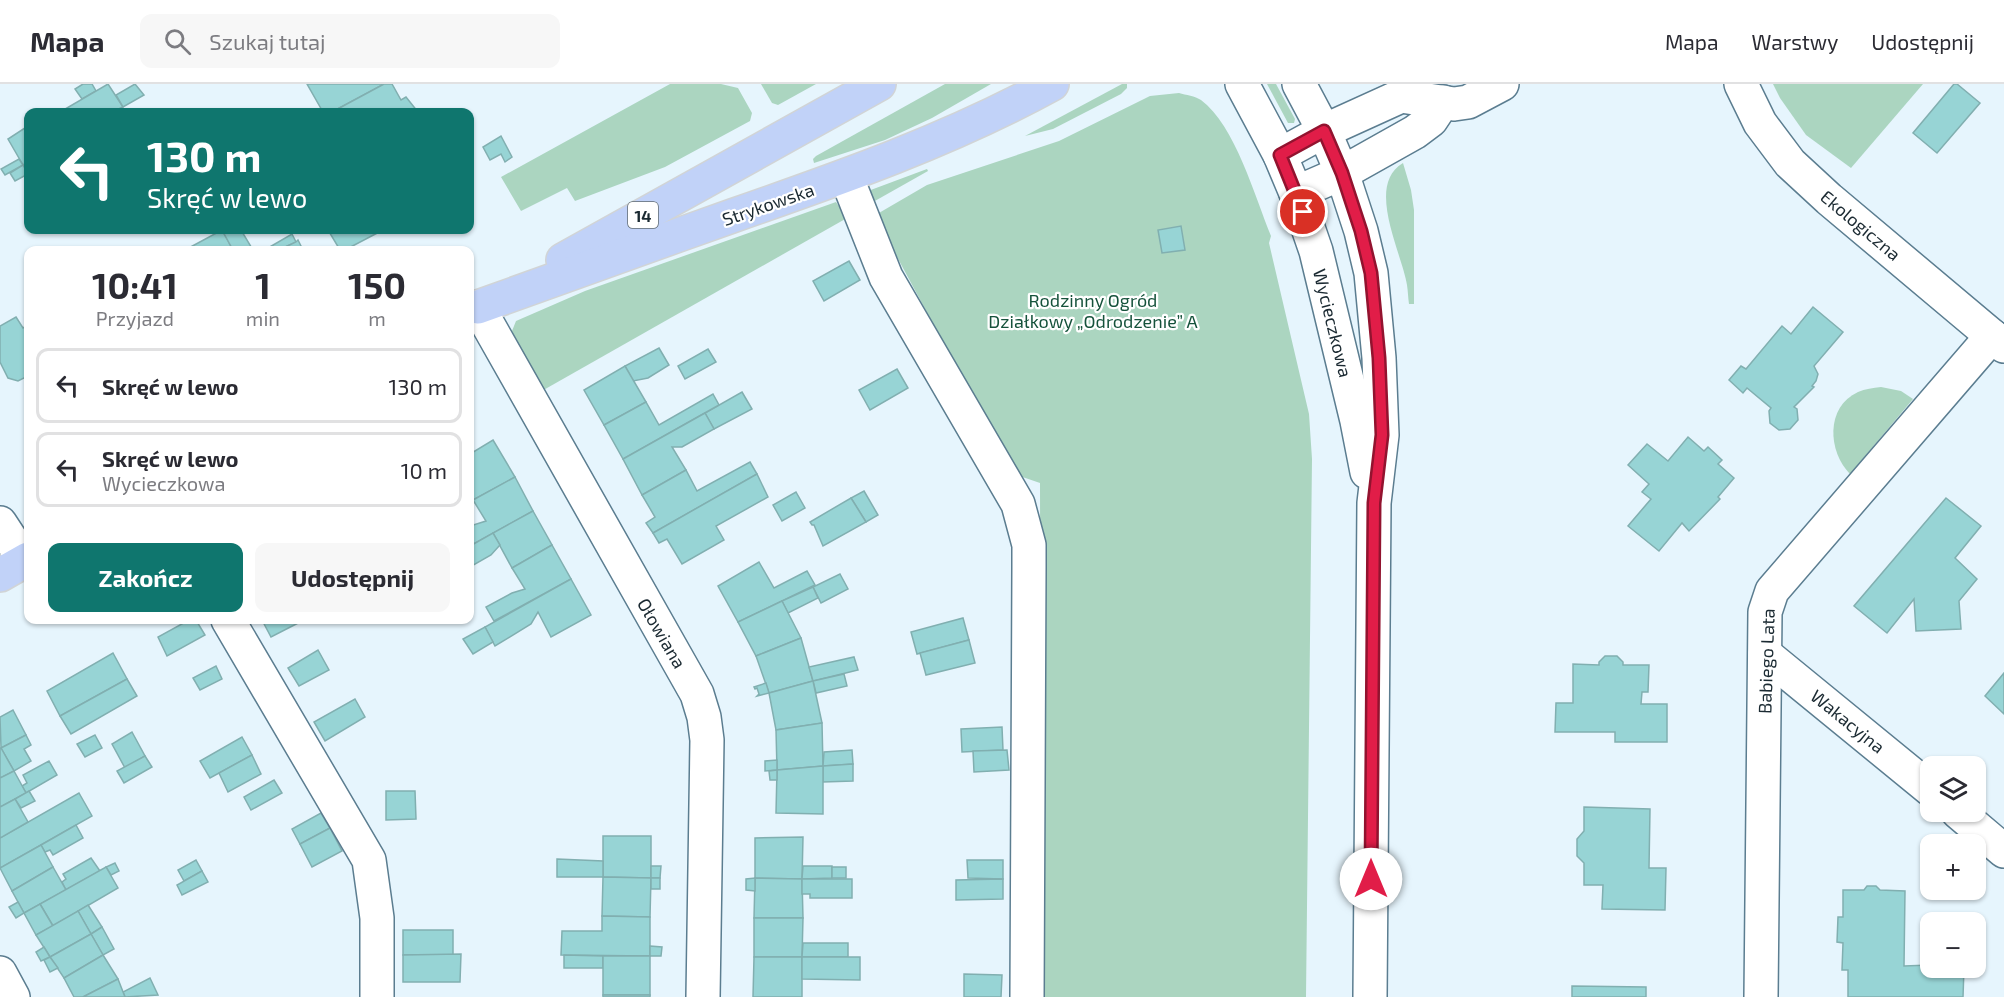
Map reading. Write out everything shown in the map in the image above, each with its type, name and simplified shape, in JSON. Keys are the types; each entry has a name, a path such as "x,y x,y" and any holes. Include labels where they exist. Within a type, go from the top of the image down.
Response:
{"main road":[{"name":"14","path":"474,309 879,84"},
{"name":"Strykowska","path":"474,309 846,176 925,145 1017,103 1052,84"}],"street":[{"name":"Wycieczkowa","path":"1242,84 1280,155 1296,192 1316,251 1335,325 1374,503"},
{"name":"Wycieczkowa","path":"1299,84 1324,131 1342,173 1361,231 1371,273 1376,322 1382,435 1374,503 1370,997"},
{"path":"1280,155 1324,131 1401,96 1439,93 1454,104 1468,102 1502,84"},
{"name":"Ekologiczna","path":"1741,84 1760,123 1790,163 1829,200 1998,341"},
{"path":"1296,192 1342,173 1415,132 1431,120 1439,93"},
{"path":"846,176 886,277 1008,485 1024,523 1029,545 1028,997"},
{"name":"Ołowiana","path":"474,309 697,694 704,717 707,740 703,997"},
{"name":"Babiego Lata","path":"1761,997 1765,612 1772,591 1998,341"},
{"path":"0,524 18,565"},
{"path":"230,624 369,860 377,918 377,997"},
{"name":"Wakacyjna","path":"1765,654 1920,781"},
{"path":"1970,822 2004,851"},
{"path":"0,973 13,997"}],"green space":[{"path":"670,84 721,84 738,88 752,113 750,121 665,167 575,201 567,188 521,211 501,177"},
{"path":"761,84 816,84 778,105 772,103"},
{"path":"945,84 991,84 932,118 885,140 814,163 813,159 816,156"},
{"path":"1122,84 1127,84 1127,88 1121,94 1053,129 1025,136"},
{"path":"1267,84 1276,84 1295,119 1294,123 1288,123"},
{"path":"1773,84 1923,84 1851,168 1806,135"},
{"name":"Rodzinny Ogród Działkowy „Odrodzenie” A","path":"1179,93 1201,100 1213,111 1234,144 1251,182 1271,236 1269,243 1309,414 1312,459 1306,997 1041,997 1040,483 1014,474 882,229 872,217 927,185 1059,141 1150,96"},
{"path":"1403,163 1414,210 1414,304 1409,304 1404,271 1386,203 1387,187 1392,173"},
{"path":"927,169 928,171 866,206 860,194"},
{"path":"836,202 847,218 540,392 520,354 512,331 516,321 585,291"},
{"path":"1881,387 1901,391 1913,399 1850,474 1837,454 1833,430 1835,419 1847,399 1858,392"}],"building":[{"path":"83,84 92,84 96,91 82,99 75,89"},
{"path":"108,84 123,107 121,108 67,108"},
{"path":"135,84 144,95 123,107 116,95"},
{"path":"307,84 384,84 339,108 321,108"},
{"path":"384,84 392,84 401,100 406,97 415,108 339,108"},
{"path":"1954,84 1980,103 1937,153 1913,133"},
{"path":"24,129 24,164 23,165 8,139"},
{"path":"501,136 512,157 505,162 501,154 490,160 483,147"},
{"path":"19,159 23,165 5,175 1,169"},
{"path":"23,165 24,167 24,176 15,181 10,173"},
{"path":"1181,226 1185,250 1162,253 1158,230"},
{"path":"215,234 224,234 231,246 192,246"},
{"path":"224,234 243,234 251,246 231,246"},
{"path":"292,234 296,242 288,246 271,246"},
{"path":"330,234 375,234 353,246 338,246"},
{"path":"298,240 301,246 288,246"},
{"path":"849,261 860,280 824,301 813,281"},
{"path":"1813,307 1843,332 1814,366 1818,374 1812,386 1814,387 1794,407 1797,409 1798,420 1790,429 1779,430 1770,423 1771,408 1747,388 1743,393 1729,380 1741,366 1746,369 1782,326 1791,334"},
{"path":"16,317 24,327 24,378 18,381 8,378 0,362 0,326"},
{"path":"659,348 669,365 648,378 633,381 625,366"},
{"path":"708,349 716,362 685,379 678,366"},
{"path":"625,366 646,402 604,425 584,390"},
{"path":"897,369 908,388 870,410 859,390"},
{"path":"742,392 752,409 714,429 705,413"},
{"path":"713,394 719,405 623,459 604,425 646,402 659,425"},
{"path":"705,413 714,429 682,447 672,447 686,470 642,495 623,459"},
{"path":"1688,437 1704,451 1708,447 1722,460 1718,464 1734,478 1718,497 1720,499 1689,531 1682,523 1659,551 1628,526 1651,499 1642,492 1649,484 1628,465 1647,444 1668,461"},
{"path":"493,440 515,477 474,499 474,452"},
{"path":"750,462 757,474 653,533 646,523 655,517 642,495 686,470 697,491"},
{"path":"757,474 768,497 716,526 724,540 682,564 667,539 659,543 653,533"},
{"path":"515,477 533,511 474,544 474,525 486,521 474,499"},
{"path":"864,491 878,515 866,522 851,498"},
{"path":"796,492 805,508 782,521 773,505"},
{"path":"851,498 866,522 823,546 814,525 810,522"},
{"path":"1946,498 1981,526 1955,558 1977,579 1959,601 1961,629 1916,631 1914,599 1887,633 1854,606"},
{"path":"533,511 552,545 512,568 493,533"},
{"path":"493,533 500,545 491,555 474,565 474,544"},
{"path":"552,545 571,579 494,621 486,607 512,593 525,589 512,568"},
{"path":"759,562 774,588 807,571 815,585 738,622 718,586"},
{"path":"840,574 848,589 821,603 813,587"},
{"path":"571,579 591,615 551,637 538,612 531,624 495,646 485,627"},
{"path":"813,587 818,598 788,613 782,601"},
{"path":"782,601 801,638 756,656 738,622"},
{"path":"963,618 969,640 917,654 911,632"},
{"path":"182,624 198,624 205,635 167,656 158,637"},
{"path":"264,624 296,624 271,637"},
{"path":"485,627 493,642 473,654 463,639"},
{"path":"801,638 813,681 769,693 756,656"},
{"path":"969,640 975,663 926,675 920,653"},
{"path":"318,650 329,670 299,686 288,668"},
{"path":"113,653 127,679 60,716 47,691"},
{"path":"1605,656 1617,656 1623,665 1649,665 1648,692 1642,692 1641,704 1667,704 1667,742 1615,742 1615,732 1555,732 1556,703 1573,703 1573,664 1599,665"},
{"path":"854,657 858,670 813,681 809,667"},
{"path":"216,666 222,679 200,690 193,678"},
{"path":"2004,673 2004,714 1985,696"},
{"path":"844,674 847,686 816,693 813,681"},
{"path":"127,679 137,696 71,734 60,716"},
{"path":"813,681 822,723 776,730 769,693"},
{"path":"766,683 769,693 757,696 759,694 757,688 754,687"},
{"path":"355,699 365,717 325,741 314,722"},
{"path":"13,710 26,735 1,748 0,717"},
{"path":"822,723 823,766 777,770 776,730"},
{"path":"1002,727 1003,750 962,752 961,729"},
{"path":"132,732 145,756 125,768 112,744"},
{"path":"26,735 31,745 24,749 31,761 14,771 1,748"},
{"path":"95,735 102,748 85,757 77,744"},
{"path":"242,737 252,755 210,778 200,761"},
{"path":"0,749 14,771 0,778"},
{"path":"852,750 853,764 823,766 824,752"},
{"path":"1007,750 1009,770 974,772 973,751"},
{"path":"252,755 261,774 228,792 219,773"},
{"path":"145,756 152,767 124,783 117,771"},
{"path":"777,760 777,770 765,771 765,761"},
{"path":"49,761 57,775 26,793 22,786 27,783 23,775"},
{"path":"853,764 853,781 823,782 823,766"},
{"path":"823,766 823,814 776,813 777,770"},
{"path":"777,770 777,780 770,780 769,771"},
{"path":"14,771 26,793 0,807 0,778"},
{"path":"274,780 282,793 251,810 244,797"},
{"path":"29,791 35,801 21,808 15,799"},
{"path":"386,791 415,791 416,819 386,820"},
{"path":"79,793 92,816 0,868 0,838"},
{"path":"15,799 28,822 0,838 0,807"},
{"path":"1584,807 1650,809 1649,868 1666,868 1665,910 1602,909 1603,885 1584,885 1584,863 1577,856 1577,839 1584,831"},
{"path":"321,813 330,828 300,844 292,829"},
{"path":"76,825 83,838 53,855 50,850 45,852 41,845"},
{"path":"330,828 342,851 312,867 300,844"},
{"path":"603,836 651,836 651,878 603,877"},
{"path":"803,837 802,879 755,878 755,838"},
{"path":"41,845 53,867 12,891 0,868"},
{"path":"91,858 100,871 66,890 62,882 66,879 63,874"},
{"path":"557,859 603,861 603,877 557,877"},
{"path":"196,860 202,871 184,881 178,870"},
{"path":"967,860 1003,860 1003,879 968,878"},
{"path":"115,863 119,871 111,875 106,867"},
{"path":"651,866 661,866 660,878 651,878"},
{"path":"803,866 832,866 832,878 802,879"},
{"path":"53,867 66,890 24,913 12,891"},
{"path":"106,867 118,888 53,926 40,904"},
{"path":"832,867 846,867 846,878 832,878"},
{"path":"202,871 208,882 182,895 177,885"},
{"path":"603,877 651,878 650,917 602,916"},
{"path":"651,878 660,878 660,889 651,889"},
{"path":"755,878 802,879 803,918 754,918"},
{"path":"755,878 755,891 746,890 746,879"},
{"path":"802,879 852,879 852,898 810,898 810,894 802,894"},
{"path":"1003,879 1003,899 956,900 956,880"},
{"path":"1867,886 1876,886 1880,890 1905,891 1904,966 1920,965 1920,978 1964,978 1963,997 1848,997 1848,970 1842,970 1843,943 1837,942 1838,917 1843,917 1843,890 1864,890"},
{"path":"18,902 24,913 16,918 9,907"},
{"path":"40,904 53,926 36,935 24,913"},
{"path":"88,905 102,927 91,934 78,911"},
{"path":"78,911 91,934 50,957 36,935"},
{"path":"602,916 650,917 650,956 561,955 562,931 602,931"},
{"path":"754,918 803,918 802,957 754,957"},
{"path":"102,927 114,949 103,955 91,934"},
{"path":"403,930 453,930 453,955 403,955"},
{"path":"91,934 103,955 64,978 50,957"},
{"path":"803,943 848,943 848,957 802,957"},
{"path":"650,946 662,947 661,956 650,956"},
{"path":"44,947 50,957 41,961 36,952"},
{"path":"461,954 460,982 403,982 403,955"},
{"path":"103,955 118,979 83,997 74,997 64,978"},
{"path":"564,955 603,956 603,968 564,968"},
{"path":"603,956 650,956 650,995 603,995"},
{"path":"50,957 58,968 50,972 44,960"},
{"path":"754,957 802,957 802,997 753,997"},
{"path":"802,957 860,957 860,980 802,979"},
{"path":"964,974 1002,975 1001,997 964,997"},
{"path":"150,978 158,995 125,997 123,992"},
{"path":"118,979 125,997 83,997"},
{"path":"1572,986 1646,987 1646,997 1572,997"},
{"path":"603,995 650,995 650,997 603,997"}],"route":[{"path":"1303,212 1280,155 1324,131 1350,194 1361,231 1371,273 1379,358 1382,435 1374,503 1371,879"}]}
